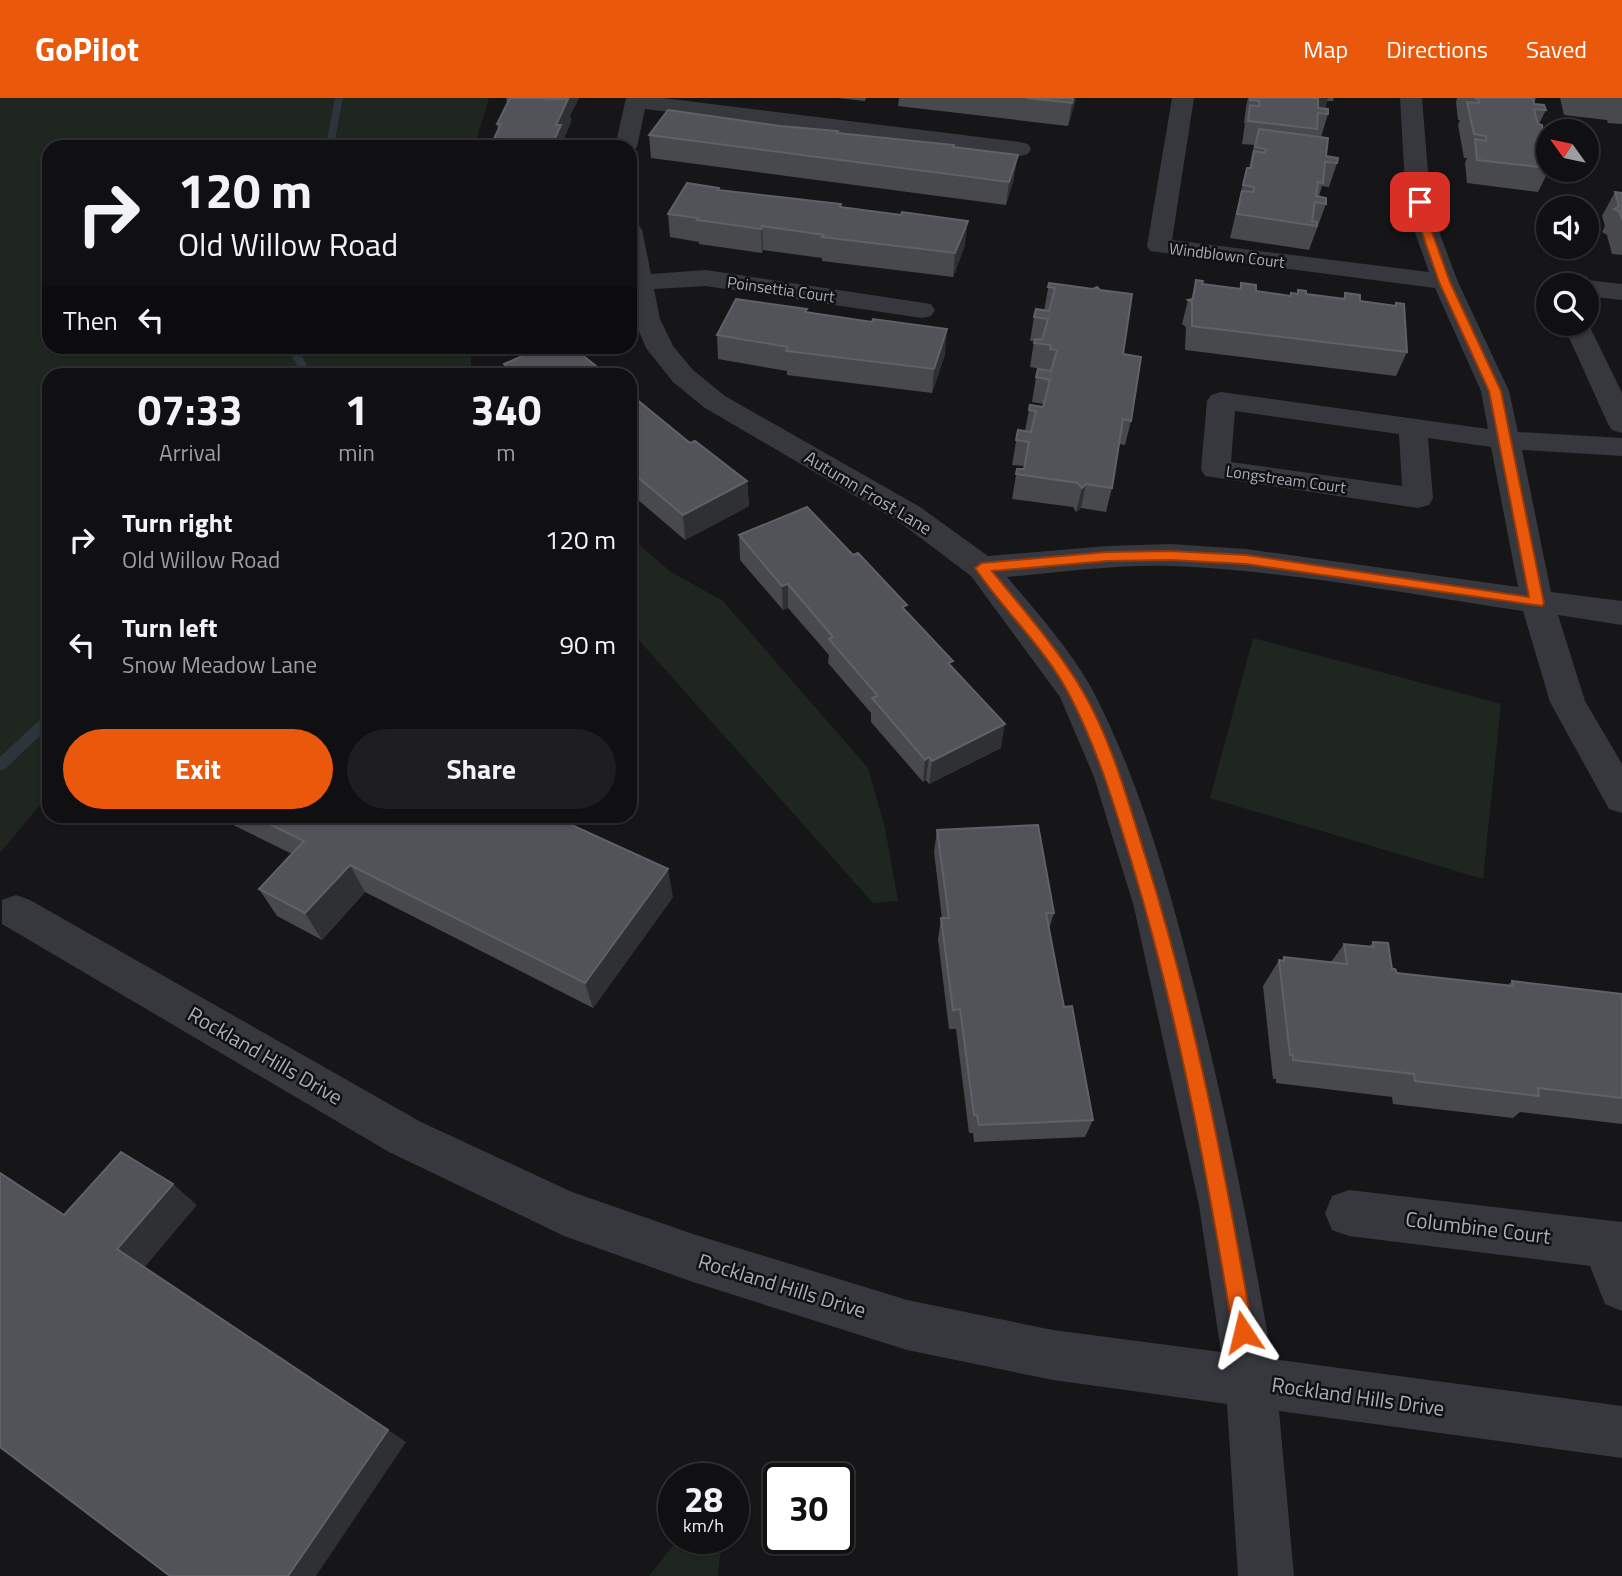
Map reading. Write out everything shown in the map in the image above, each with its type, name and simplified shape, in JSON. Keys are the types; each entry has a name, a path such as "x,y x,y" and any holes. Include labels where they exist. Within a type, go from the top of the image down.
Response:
{"street":[{"name":"Windblown Court","path":"1183,98 1159,246 1444,282"},
{"path":"1411,98 1417,184 1423,221 1444,282 1495,391 1537,603 1568,702 1622,798"},
{"path":"627,140 636,99 1020,149"},
{"name":"Autumn Frost Lane","path":"637,276 647,319 660,348 683,376 715,402 909,514 982,568 1076,692 1113,777 1153,907 1189,1051 1222,1205 1251,1383 1266,1576"},
{"name":"Poinsettia Court","path":"638,282 706,278 922,310"},
{"path":"1599,289 1622,292"},
{"path":"1582,336 1622,424"},
{"name":"Longstream Court","path":"1413,427 1418,498 1216,469 1221,401 1413,427 1506,440 1622,447"},
{"path":"982,568 1107,557 1170,555 1246,560 1622,613"},
{"name":"Rockland Hills Drive","path":"16,912 405,1137 564,1213 694,1258 907,1325 1054,1355 1622,1433"},
{"name":"Columbine Court","path":"1349,1213 1617,1259"}],"shaded area":[{"path":"0,98 489,98 476,140 42,140 42,354 471,354 472,368 42,368 42,802 0,853"},
{"path":"637,543 671,572 723,601 868,768 885,828 898,901 873,903 637,638"},
{"path":"1253,638 1501,704 1483,879 1210,798"},
{"path":"666,1554 720,1554 718,1576 649,1576"}],"building":[{"path":"510,98 568,99 556,125 561,125 554,140 493,140 501,124 497,124"},
{"path":"1026,98 1073,98 1072,103"},
{"path":"1250,98 1318,98 1318,108 1328,109 1328,114 1318,113 1317,129 1248,121 1250,105 1259,106 1259,101"},
{"path":"1474,98 1533,98 1534,104 1544,105 1546,110 1534,109 1537,119 1536,167 1477,160 1475,139 1486,141 1486,136 1474,134 1467,102 1479,103 1478,99"},
{"path":"668,110 1018,155 1009,182 649,135"},
{"path":"1259,129 1328,138 1326,156 1338,158 1337,163 1325,162 1323,183 1318,182 1316,196 1326,198 1326,204 1315,202 1312,221 1317,222 1317,226 1237,214 1242,191 1253,192 1254,187 1243,185 1247,168 1251,168 1254,151 1265,153 1266,149 1255,147"},
{"path":"687,183 719,188 718,190 841,204 840,207 968,221 955,253 822,237 824,235 762,226 761,229 668,214"},
{"path":"1615,192 1622,193 1622,219 1619,211 1614,209 1619,206"},
{"path":"1196,280 1203,281 1202,284 1241,289 1241,283 1256,285 1256,291 1291,296 1291,293 1298,294 1298,290 1306,291 1306,294 1345,299 1345,293 1360,295 1360,301 1396,306 1396,303 1404,304 1407,352 1192,326 1192,302 1188,300 1193,299"},
{"path":"1049,283 1093,289 1097,287 1100,290 1132,294 1123,354 1141,357 1131,421 1123,419 1112,488 1086,484 1082,488 1078,483 1016,474 1017,469 1024,469 1029,442 1016,440 1018,430 1031,432 1036,411 1029,410 1030,405 1043,407 1050,380 1036,377 1038,369 1051,371 1057,350 1050,349 1051,345 1034,343 1035,339 1042,340 1048,319 1034,317 1036,309 1049,311 1055,288 1048,287"},
{"path":"736,299 872,322 873,319 947,329 934,369 786,351 788,347 717,335"},
{"path":"527,354 581,354 598,368 508,368 504,364"},
{"path":"637,400 690,443 695,441 747,481 683,515 637,477"},
{"path":"807,507 853,555 858,553 907,605 902,607 953,661 948,663 1005,724 932,761 929,757 925,760 872,698 878,696 829,639 833,637 788,584 782,586 739,535"},
{"path":"267,823 567,823 668,869 585,983 350,865 305,913 259,889 304,841"},
{"path":"1038,825 1054,913 1046,913 1064,1007 1072,1006 1093,1120 979,1125 977,1115 974,1115 960,1009 953,1010 941,918 949,918 937,830"},
{"path":"1373,942 1388,943 1392,969 1397,973 1513,986 1512,981 1622,994 1622,1098 1538,1088 1539,1096 1415,1081 1414,1074 1293,1060 1293,1055 1290,1055 1279,960 1284,961 1284,957 1347,964 1344,944 1374,947"},
{"path":"121,1152 173,1184 117,1249 388,1430 288,1576 170,1576 0,1447 0,1173 64,1215"}],"waterway":[{"path":"331,140 339,98"},
{"path":"296,354 304,368"},
{"path":"0,765 42,726"}],"route":[{"path":"1243,1332 1222,1205 1189,1051 1153,907 1113,777 1076,692 982,568 1107,557 1170,555 1246,560 1537,603 1495,391 1444,282 1423,221 1420,202"}]}
